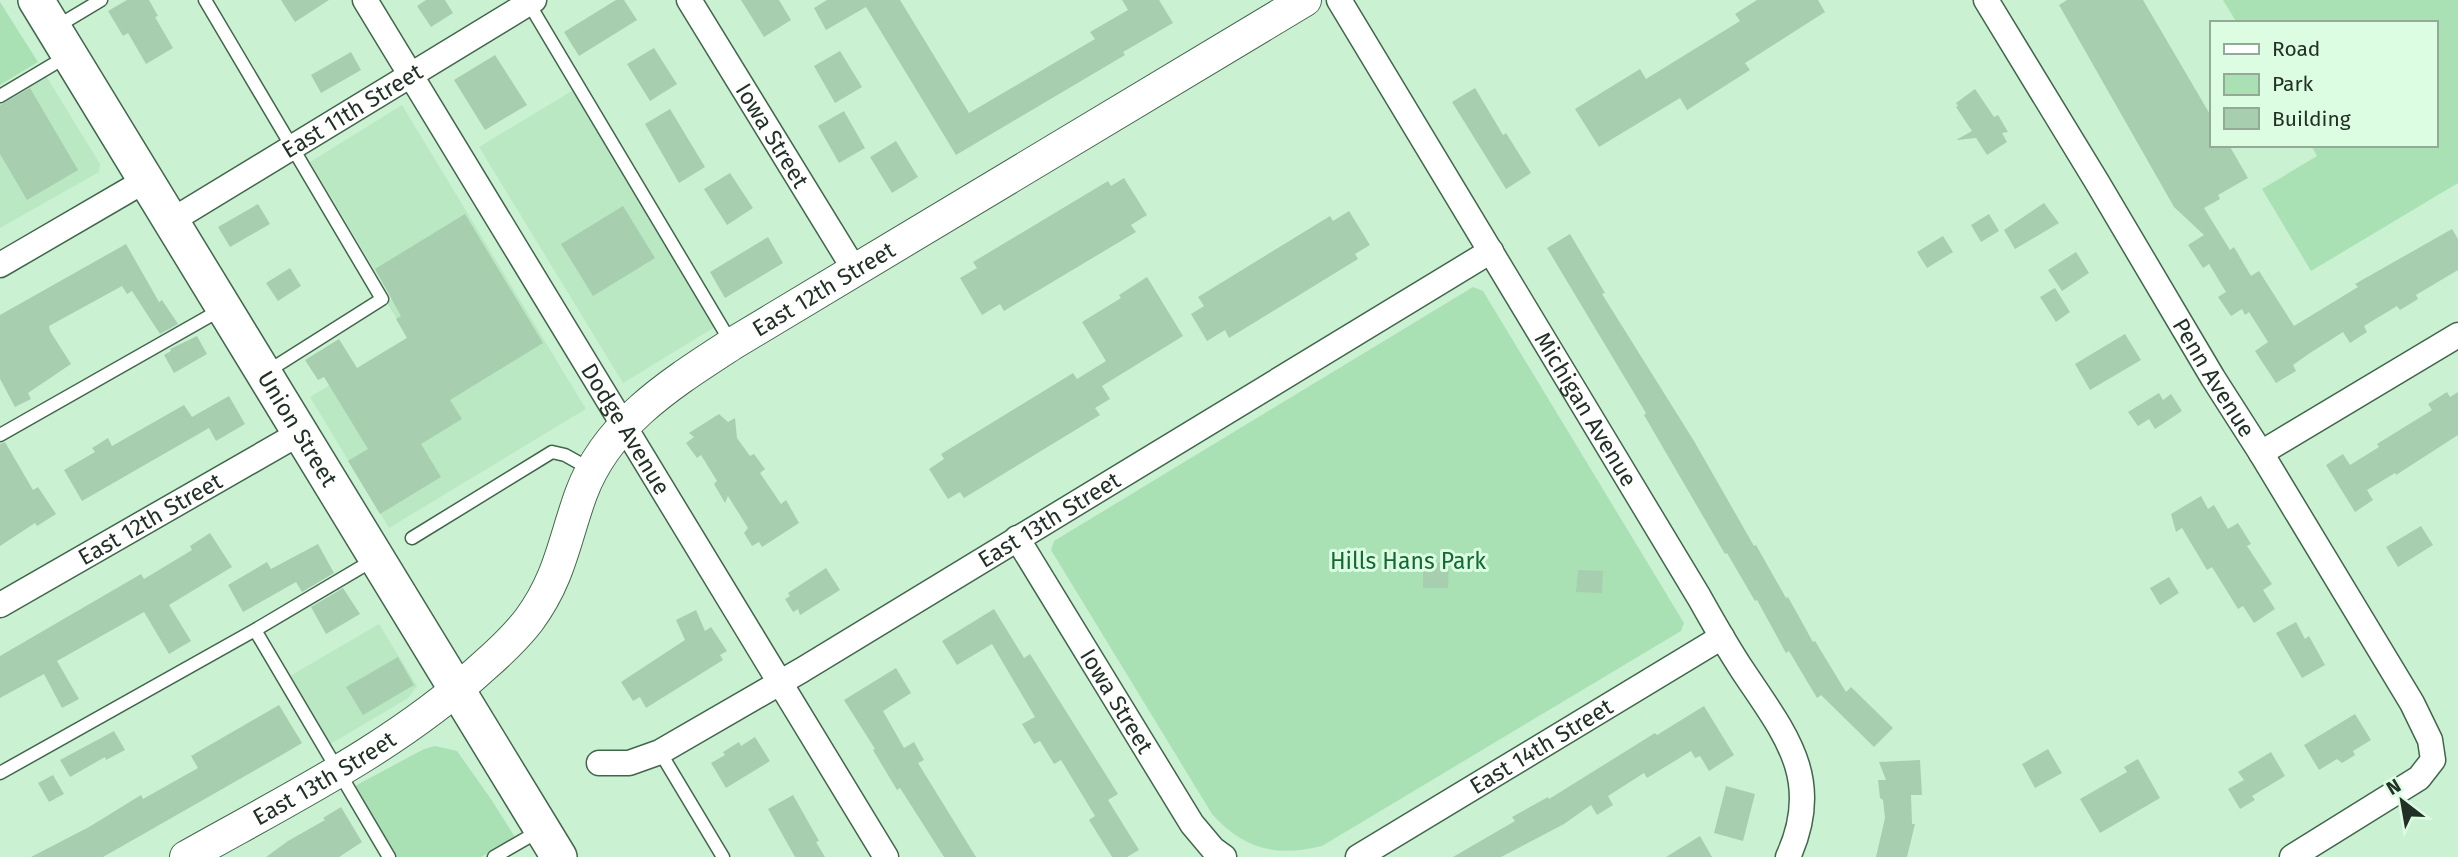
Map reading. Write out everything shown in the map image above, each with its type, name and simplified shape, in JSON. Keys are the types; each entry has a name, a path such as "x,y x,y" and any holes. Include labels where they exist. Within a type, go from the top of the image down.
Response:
{"main road":[{"name":"Union Street","path":"53,28 550,843"}],"street":[{"name":"Dodge Avenue","path":"365,0 886,857"},
{"name":"Iowa Street","path":"689,0 856,272"},
{"name":"East 12th Street","path":"457,691 527,623 542,601 557,572 581,493 592,470 610,442 644,405 673,382 732,344 1305,0"},
{"name":"Michigan Avenue","path":"1339,0 1722,637 1773,717 1798,763 1802,784 1800,827 1788,857"},
{"name":"Penn Avenue","path":"1986,0 2213,378 2261,453 2339,587 2412,703 2430,740 2432,760 2420,778 2292,857"},
{"name":"East 11th Street","path":"171,221 530,1"},
{"path":"0,265 146,180"},
{"name":"East 13th Street","path":"598,763 629,763 660,752 1490,251"},
{"path":"2261,453 2458,335"},
{"name":"East 12th Street","path":"0,606 300,433"},
{"name":"Iowa Street","path":"1017,538 1192,824 1213,849 1224,857"},
{"name":"East 14th Street","path":"1358,857 1722,637"},
{"name":"East 13th Street","path":"187,857 340,771 457,691"}],"lane":[{"path":"0,96 53,28 101,0"},
{"path":"205,0 382,299 264,374"},
{"path":"530,1 732,344"},
{"path":"0,435 223,308"},
{"path":"412,538 552,452 565,455 592,470"},
{"path":"0,773 255,630 375,558"},
{"path":"255,630 389,857"},
{"path":"660,752 723,857"},
{"path":"494,857 550,843"}],"shaded area":[{"path":"45,74 100,164 99,172 0,228 0,101"},
{"path":"575,89 715,327 623,383 479,147"},
{"path":"402,105 586,409 389,528 310,397 408,337 387,303 392,299 310,162"},
{"path":"379,624 417,686 408,698 329,745 290,676"}],"green space":[{"path":"2223,0 2458,0 2458,183 2311,271 2262,189 2317,156 2312,147 2437,147 2437,21 2236,21"},
{"path":"0,2 38,62 0,85"},
{"name":"Hills Hans Park","path":"1473,287 1483,291 1684,623 1681,631 1322,846 1290,851 1262,848 1249,843 1236,836 1212,814 1051,550 1054,541"},
{"path":"435,746 457,751 515,837 481,857 395,857 353,787 424,749"}],"building":[{"path":"127,0 149,0 158,16 155,17 173,48 146,64 128,33 123,36 108,11"},
{"path":"281,0 329,0 295,22"},
{"path":"426,0 445,0 453,13 431,27 417,6"},
{"path":"616,0 624,0 637,20 579,56 564,32"},
{"path":"741,0 779,0 791,20 764,37"},
{"path":"827,0 900,0 969,113 1095,39 1090,32 1128,10 1122,0 1159,0 1173,23 1123,52 1125,55 956,155 866,7 826,30 814,8"},
{"path":"1757,0 1818,0 1825,12 1745,63 1750,70 1687,110 1680,98 1599,147 1575,109 1640,69 1646,79 1740,21 1735,14"},
{"path":"2067,0 2143,0 2210,114 2210,147 2230,147 2248,178 2218,195 2220,199 2204,208 2230,250 2234,247 2251,276 2259,271 2294,326 2358,287 2355,284 2452,229 2458,239 2458,270 2416,295 2418,299 2400,310 2397,306 2364,326 2367,332 2350,343 2343,332 2293,365 2296,371 2276,383 2255,351 2268,342 2249,312 2245,315 2242,309 2231,316 2218,297 2226,292 2209,264 2203,268 2188,245 2204,235 2174,207 2059,5"},
{"path":"654,48 677,84 650,101 627,64"},
{"path":"840,51 862,87 835,103 814,66"},
{"path":"351,52 361,70 321,93 311,75"},
{"path":"495,55 527,105 485,130 454,80"},
{"path":"30,88 78,170 27,200 0,154 0,105"},
{"path":"1475,88 1503,135 1506,133 1531,173 1506,189 1452,102"},
{"path":"1975,89 1994,117 1998,115 2008,132 2002,133 2007,142 1987,155 1976,138 1956,140 1972,131 1956,103"},
{"path":"670,109 705,167 679,183 645,124"},
{"path":"844,111 865,148 839,163 818,126"},
{"path":"896,141 918,177 892,193 870,157"},
{"path":"730,173 753,208 727,225 704,189"},
{"path":"1124,178 1147,215 1131,225 1136,232 1004,311 1000,304 982,315 960,278 977,268 973,262 1108,181 1111,186"},
{"path":"2044,203 2059,223 2015,249 2004,230"},
{"path":"258,204 270,224 230,247 218,227"},
{"path":"623,206 655,258 593,296 561,244"},
{"path":"1349,211 1370,245 1355,254 1358,259 1229,338 1225,330 1207,341 1191,314 1204,306 1198,297 1330,216 1333,221"},
{"path":"465,214 543,343 450,400 462,419 421,444 441,477 380,514 348,461 368,449 324,377 318,380 305,360 339,339 357,368 407,338 396,319 401,316 375,269"},
{"path":"1989,214 1999,231 1981,242 1971,225"},
{"path":"1570,234 1605,293 1602,294 1694,441 1813,642 1815,641 1846,692 1851,687 1893,728 1874,747 1821,695 1817,698 1789,651 1786,653 1727,553 1725,554 1644,415 1646,413 1547,248"},
{"path":"1943,236 1953,252 1927,268 1917,252"},
{"path":"768,237 783,263 725,298 710,272"},
{"path":"126,244 159,302 162,300 178,324 160,334 132,291 127,294 122,286 49,326 71,364 28,393 31,399 15,407 0,379 0,315"},
{"path":"2076,252 2089,273 2062,291 2048,270"},
{"path":"290,268 301,286 278,301 266,283"},
{"path":"1147,277 1183,336 1102,386 1110,399 1095,408 1100,415 964,498 960,492 948,499 929,469 944,459 941,454 1073,373 1077,379 1106,361 1082,322 1121,298 1119,295"},
{"path":"2055,288 2070,312 2056,322 2040,297"},
{"path":"2125,334 2141,360 2090,390 2075,364"},
{"path":"197,336 207,354 174,373 164,355 171,351 170,349"},
{"path":"2447,392 2450,397 2458,392 2458,435 2396,475 2395,473 2367,490 2373,500 2355,512 2326,465 2343,454 2350,465 2379,447 2377,444 2432,410 2428,404"},
{"path":"2159,393 2163,400 2171,394 2182,411 2155,429 2149,419 2138,426 2128,412"},
{"path":"229,396 245,424 216,441 209,428 82,501 64,470 95,452 92,448 108,438 112,446 184,405 192,417"},
{"path":"719,414 728,422 735,418 737,438 750,456 754,454 765,469 760,473 781,504 786,500 799,523 762,547 759,542 752,546 744,533 748,528 728,496 725,503 714,484 717,481 701,455 697,458 686,443 694,437 689,433"},
{"path":"5,442 33,490 38,487 56,514 37,526 35,523 0,546 0,444"},
{"path":"2201,496 2208,509 2214,505 2228,529 2238,523 2251,544 2247,546 2272,584 2263,590 2275,609 2254,623 2243,606 2238,609 2212,567 2207,570 2182,528 2176,532 2171,514"},
{"path":"2421,526 2433,545 2398,567 2386,547"},
{"path":"210,533 232,567 169,605 191,641 169,654 144,612 57,661 79,699 62,708 44,674 0,698 0,656 141,574 144,579 192,550 190,546"},
{"path":"318,544 334,573 302,592 296,582 243,612 228,585 267,562 271,569"},
{"path":"1423,562 1449,563 1448,588 1423,588"},
{"path":"826,568 840,590 800,615 798,609 793,612 785,599 790,596 788,593"},
{"path":"1578,570 1603,571 1602,593 1576,592"},
{"path":"2169,577 2179,593 2160,605 2150,588"},
{"path":"343,588 360,614 326,634 311,607"},
{"path":"994,609 1024,658 1030,654 1118,794 1108,800 1139,850 1127,857 1112,857 1089,820 1095,816 1061,760 1054,764 1040,741 1034,744 1022,724 1035,717 992,644 957,665 942,641"},
{"path":"696,610 705,631 711,627 727,651 720,655 723,660 646,708 640,697 633,701 621,682 685,640 676,620"},
{"path":"2296,622 2305,639 2309,636 2325,665 2302,678 2276,633"},
{"path":"398,657 414,685 363,715 346,687"},
{"path":"896,668 911,693 883,711 904,748 914,742 924,760 918,763 976,857 944,857 900,788 897,790 844,700"},
{"path":"279,705 302,743 103,857 31,857 89,827 141,795 143,799 198,768 191,756"},
{"path":"1704,706 1734,755 1709,771 1700,756 1695,758 1691,751 1647,778 1644,773 1608,796 1613,805 1597,815 1591,805 1564,824 1501,857 1453,857 1515,821 1512,817 1548,797 1549,799"},
{"path":"2355,714 2371,740 2353,751 2355,755 2342,763 2337,759 2319,770 2304,745"},
{"path":"114,731 125,750 106,760 105,757 70,777 60,760"},
{"path":"755,737 770,761 726,788 711,763 739,742 741,746"},
{"path":"2048,749 2062,773 2035,788 2022,764"},
{"path":"2271,752 2285,776 2252,796 2255,800 2240,809 2228,789 2244,780 2238,772"},
{"path":"2138,759 2160,798 2100,833 2080,799 2127,772 2124,767"},
{"path":"1920,760 1922,795 1911,795 1912,824 1915,824 1907,857 1876,857 1885,818 1878,780 1886,780 1879,762"},
{"path":"53,775 64,794 49,802 38,783"},
{"path":"1726,786 1755,794 1743,841 1714,833"},
{"path":"793,795 825,857 795,857 768,809"},
{"path":"341,807 362,842 339,857 266,857 325,820 323,818"},
{"path":"1700,836 1712,857 1666,857"}]}
